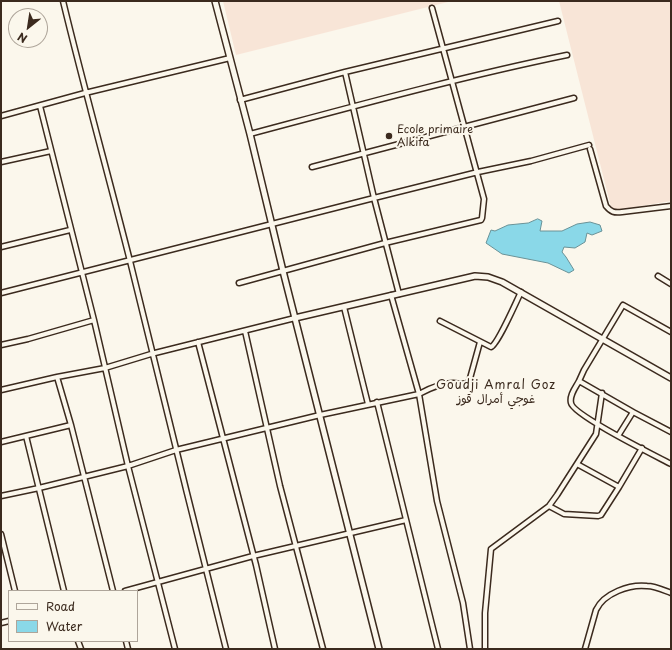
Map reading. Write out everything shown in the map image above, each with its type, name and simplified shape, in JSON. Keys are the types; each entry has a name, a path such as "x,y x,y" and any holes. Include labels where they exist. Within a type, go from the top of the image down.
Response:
{"street":[{"path":"63,1 130,261 226,649"},
{"path":"215,1 250,134 283,271 379,649"},
{"path":"238,283 385,243 481,220 484,216 484,199 478,172 432,8"},
{"path":"240,100 345,72 558,21"},
{"path":"250,134 397,95 567,55"},
{"path":"1,116 86,93 230,58"},
{"path":"345,72 374,198 399,294"},
{"path":"312,167 364,152 574,98"},
{"path":"40,106 70,230 94,320 128,466 175,649"},
{"path":"1,293 478,172 589,147 606,206 610,211 622,212 671,206"},
{"path":"1,162 51,151"},
{"path":"1,247 70,230"},
{"path":"1,390 105,368 198,342 475,276 502,282 671,378"},
{"path":"658,276 671,284"},
{"path":"440,321 487,346 494,346 521,292"},
{"path":"391,295 419,394 437,501 463,603 470,649"},
{"path":"671,332 623,305 584,370 580,381 571,396 571,404 574,410 618,436 671,464"},
{"path":"344,306 368,404"},
{"path":"1,345 28,339 94,320"},
{"path":"245,331 280,486 323,649"},
{"path":"198,342 276,649"},
{"path":"1,496 84,478 128,466 176,450 320,415 419,394 434,386 446,384 466,384 469,382 480,342"},
{"path":"57,377 71,425 113,590"},
{"path":"580,381 671,432"},
{"path":"485,649 485,613 491,549 549,506 557,496 596,434 602,392"},
{"path":"377,402 438,649"},
{"path":"618,436 633,412"},
{"path":"1,442 71,425"},
{"path":"26,436 64,590"},
{"path":"549,506 564,514 601,515 619,488 642,448"},
{"path":"577,464 619,488"},
{"path":"129,590 296,545 350,534 406,520"},
{"path":"1,534 15,590"},
{"path":"585,649 596,610 605,599 631,586 648,586 671,593"}],"shaded area":[{"path":"223,1 452,1 236,55"},
{"path":"559,1 671,1 671,201 612,211"}],"water":[{"path":"538,219 542,221 540,231 562,231 577,224 590,222 600,225 602,231 592,235 587,233 585,242 575,248 564,247 562,252 574,270 569,273 548,263 502,254 486,243 491,230 495,231 508,225 528,223"}],"place":[{"name":"Ecole primaire Alkifa","path":"389,136"}],"district":[{"name":"Goudji Amral Goz غوجي أمرال قوز","path":"496,393"}]}
